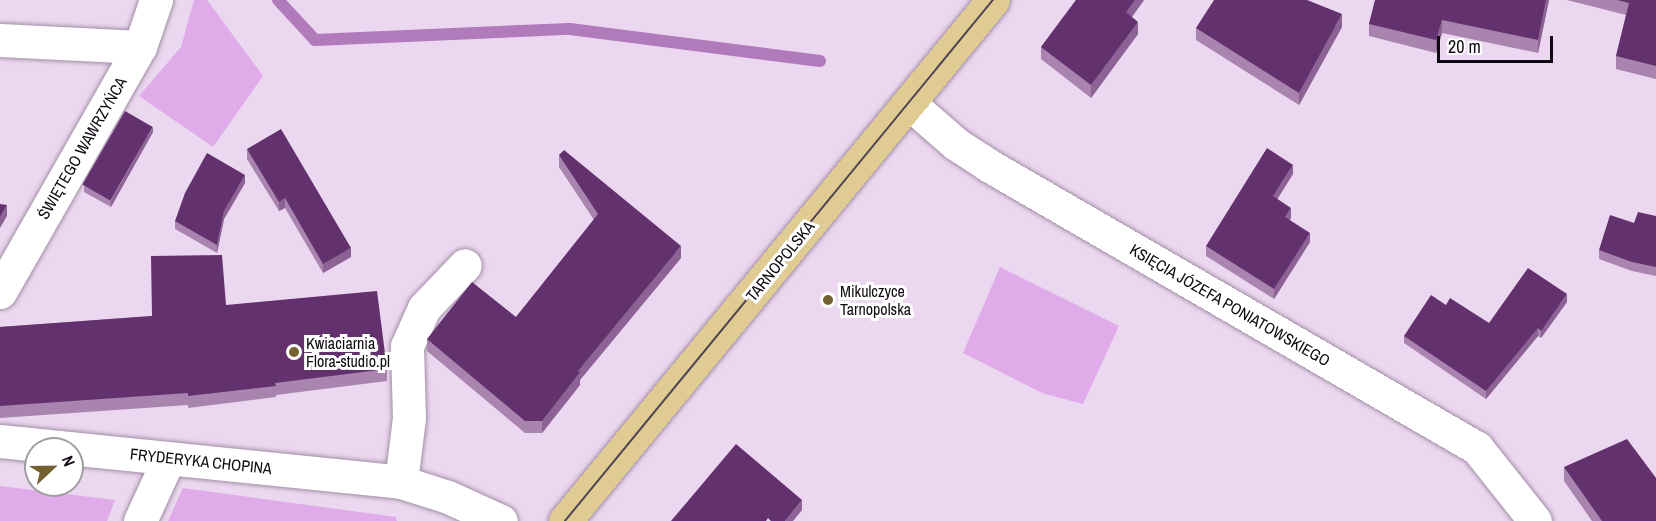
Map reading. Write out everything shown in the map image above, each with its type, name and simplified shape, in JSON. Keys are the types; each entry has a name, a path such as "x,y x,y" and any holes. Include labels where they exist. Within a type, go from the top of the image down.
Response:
{"main road":[{"name":"TARNOPOLSKA","path":"565,521 993,0"}],"street":[{"name":"ŚWIĘTEGO WAWRZYŃCA","path":"0,292 140,47 156,0"},
{"path":"0,40 140,47"},
{"name":"KSIĘCIA JÓZEFA PONIATOWSKIEGO","path":"909,104 956,144 988,165 1477,447 1535,521"},
{"path":"401,482 410,418 407,346 424,308 465,265"},
{"name":"FRYDERYKA CHOPINA","path":"0,441 401,482 448,497 501,521"},
{"path":"141,521 169,458"}],"shaded area":[{"path":"194,0 207,0 263,76 213,147 139,96 181,47"},
{"path":"1000,267 1119,326 1083,404 1042,393 963,353"},
{"path":"0,486 24,489 24,497 84,496 115,500 107,521 0,521"},
{"path":"183,488 396,517 397,521 168,521"}],"building":[{"path":"1076,0 1135,0 1126,12 1138,22 1091,85 1041,47"},
{"path":"1214,0 1307,0 1342,14 1299,93 1196,28"},
{"path":"1375,0 1546,0 1538,40 1442,20 1436,40 1369,24"},
{"path":"1617,0 1656,0 1656,66 1616,56 1629,3"},
{"path":"125,111 153,127 110,201 82,185"},
{"path":"281,129 351,248 323,264 285,198 279,202 247,149"},
{"path":"1267,148 1293,165 1273,196 1291,208 1285,217 1310,233 1274,289 1206,246"},
{"path":"564,150 681,246 578,371 580,372 542,421 525,421 427,339 472,282 516,317 598,214 559,155"},
{"path":"207,153 245,175 224,211 217,245 175,221 185,193"},
{"path":"0,204 7,205 0,217"},
{"path":"1638,212 1656,216 1656,267 1632,262 1599,250 1610,215 1634,223"},
{"path":"222,255 226,305 377,291 387,369 275,383 276,386 188,396 188,393 0,406 0,327 152,316 151,256"},
{"path":"1528,268 1567,294 1541,331 1538,328 1486,391 1404,336 1431,295 1446,305 1450,298 1489,323"},
{"path":"1627,439 1656,478 1656,521 1602,521 1564,467"},
{"path":"736,444 802,500 785,521 771,521 768,518 766,521 671,521"}],"waterway":[{"path":"278,0 315,40 570,29 820,61"}],"tram line":[{"path":"565,521 993,0"}],"place":[{"name":"Mikulczyce Tarnopolska","path":"828,300"},
{"name":"Kwiaciarnia Flora-studio.pl","path":"294,352"}]}
